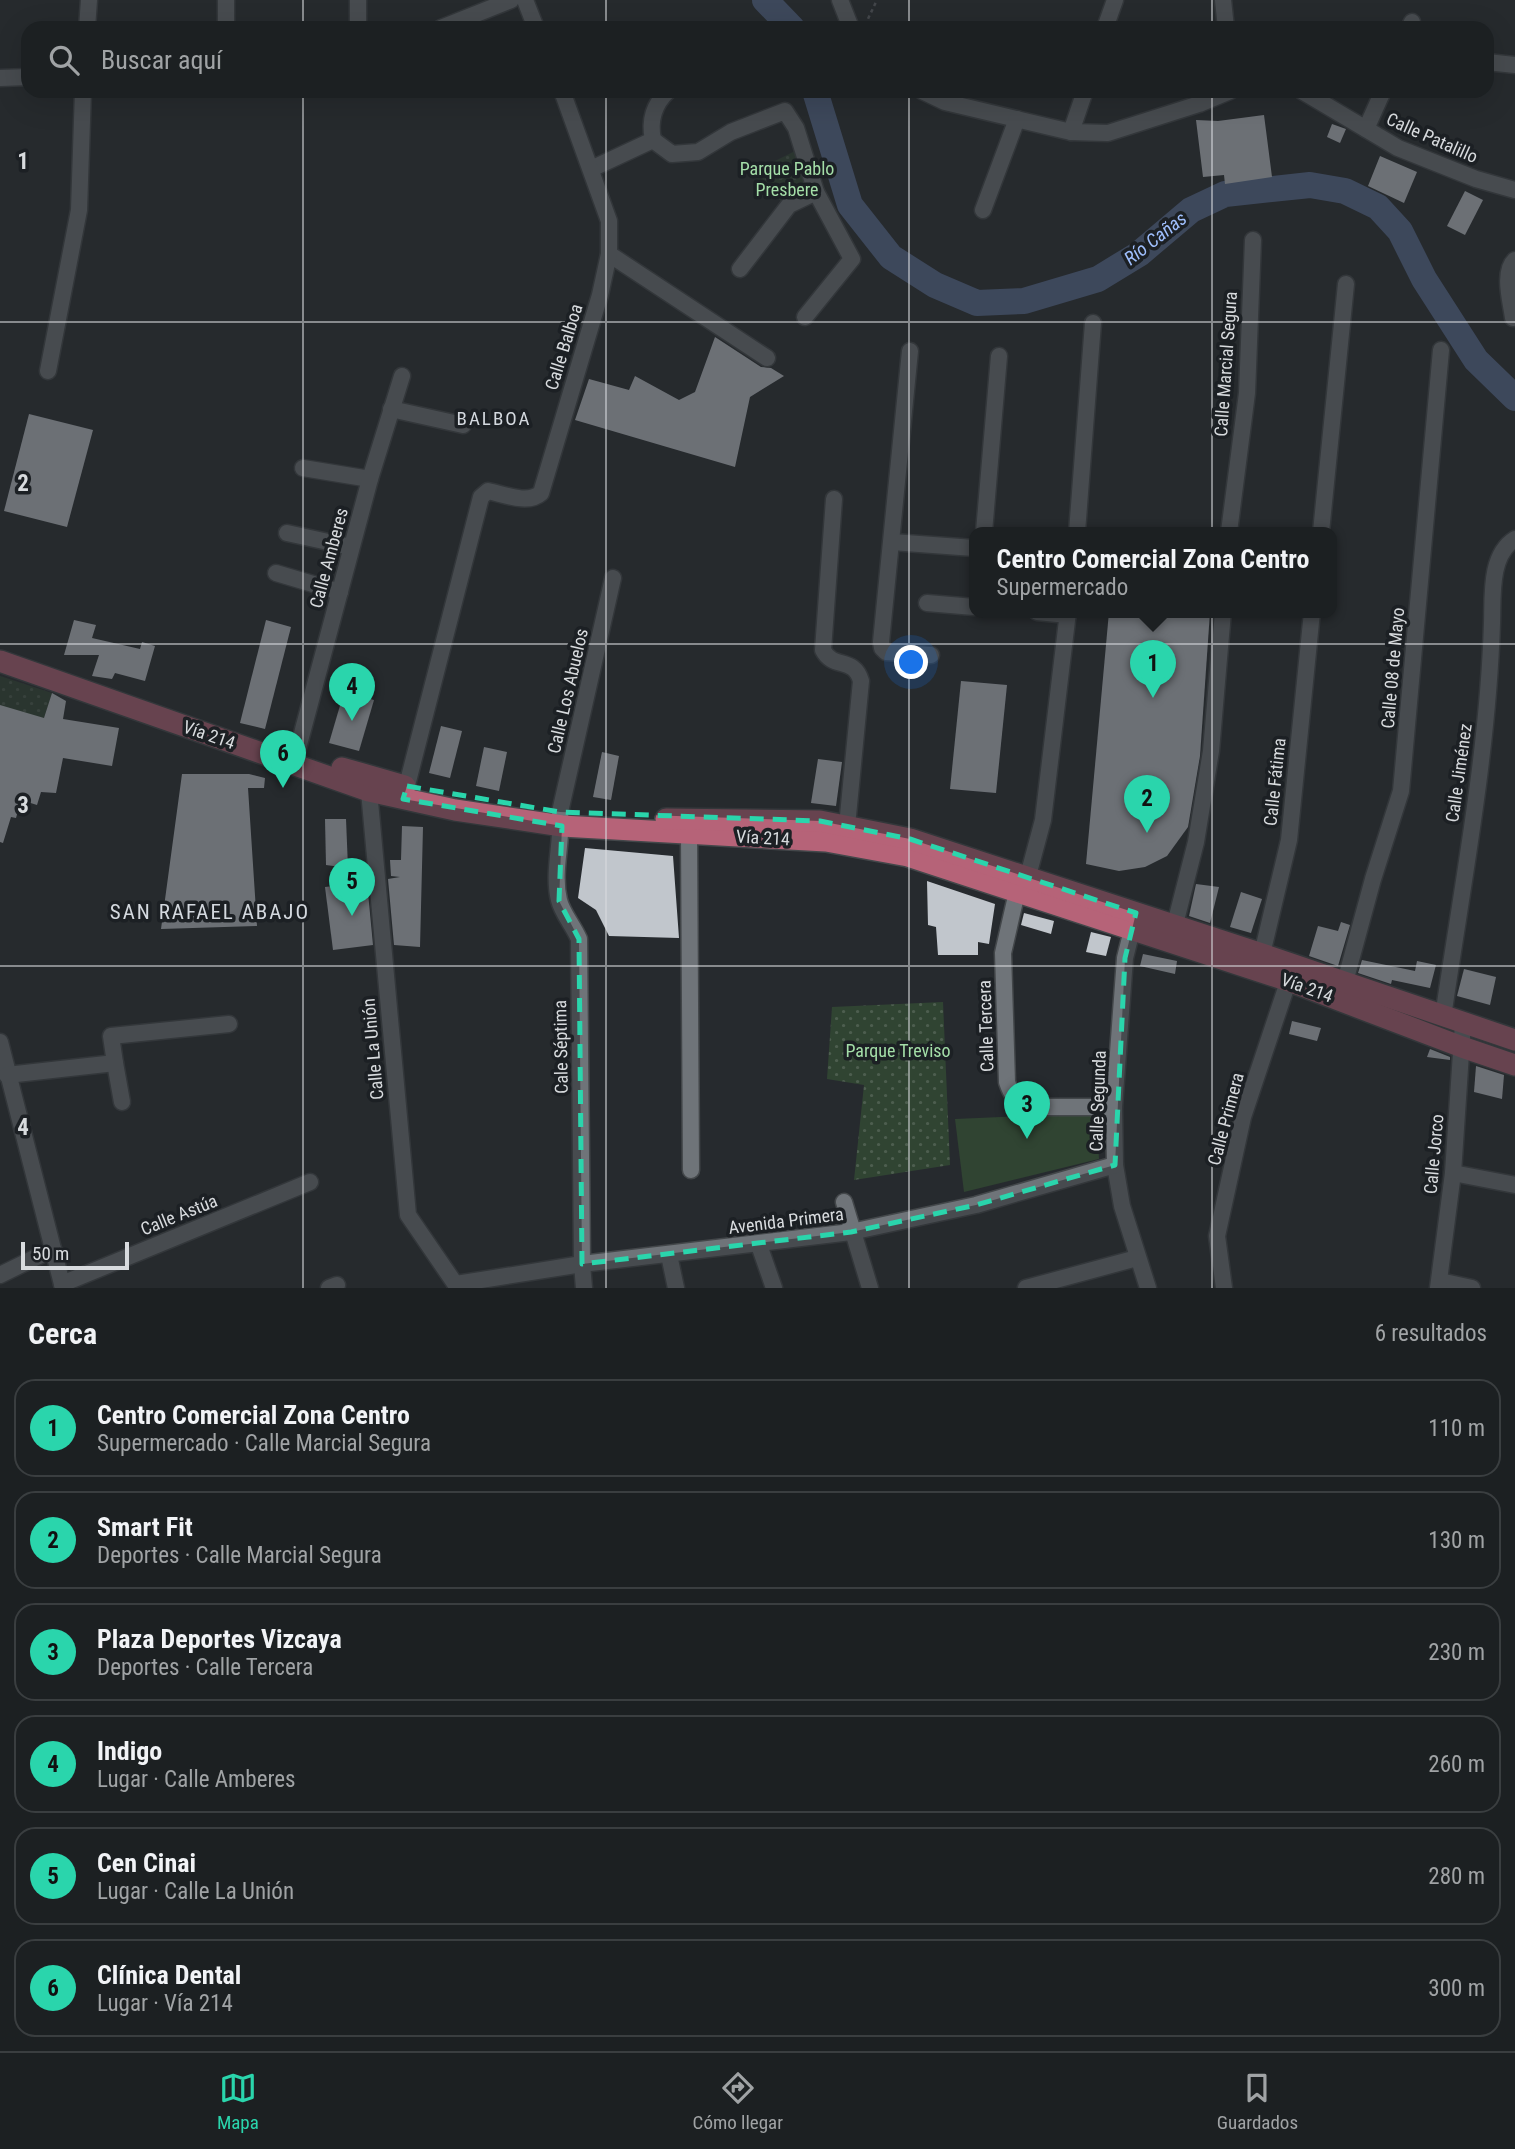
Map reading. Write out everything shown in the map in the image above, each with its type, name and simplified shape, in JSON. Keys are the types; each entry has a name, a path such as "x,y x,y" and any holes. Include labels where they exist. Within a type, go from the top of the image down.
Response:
{"main road":[{"name":"Vía 214","path":"0,646 340,767 405,793"},
{"name":"Vía 214","path":"0,661 369,791 514,807 561,819 689,834 826,841 908,856 1022,884"},
{"name":"Vía 214","path":"561,819 820,821 910,839 1022,884 1291,973 1462,1047 1515,1065"},
{"name":"Vía 214","path":"1173,933 1262,954 1291,973 1345,982 1515,1040"}],"street":[{"path":"88,21 89,0"},
{"path":"226,0 226,21"},
{"path":"358,0 358,21"},
{"path":"453,21 480,5 511,0"},
{"path":"525,0 533,21"},
{"path":"840,0 848,21"},
{"path":"1108,21 1115,0"},
{"path":"1223,0 1225,21"},
{"path":"1494,63 1515,65"},
{"path":"0,78 21,76"},
{"path":"48,371 79,211 83,98"},
{"name":"Calle Balboa","path":"405,793 481,497 488,491 528,499 536,498 541,493 600,295 609,254 609,221 565,98"},
{"path":"660,98 650,125 653,140 672,154 698,152 731,132 785,111 796,128 816,192 852,258 805,317"},
{"path":"937,98 1071,132 1108,133 1213,98"},
{"path":"1071,132 1083,98"},
{"name":"Calle Patalillo","path":"1314,98 1398,148 1515,190"},
{"path":"1366,129 1380,98"},
{"path":"983,210 1017,119"},
{"path":"591,169 653,140"},
{"path":"740,269 789,205 816,192"},
{"name":"Calle Marcial Segura","path":"1230,527 1247,393 1253,240"},
{"path":"609,254 767,358"},
{"path":"1513,318 1508,275 1515,260"},
{"path":"1322,527 1346,284"},
{"path":"1077,527 1093,323"},
{"name":"Calle 08 de Mayo","path":"1345,982 1373,879 1401,791 1441,350"},
{"path":"910,351 882,648 886,652 931,655"},
{"path":"984,527 999,356"},
{"name":"Calle Amberes","path":"297,752 351,547 402,376"},
{"path":"391,409 463,425"},
{"path":"303,468 370,479"},
{"path":"834,499 823,650 831,661 853,666 859,672 861,681 847,826"},
{"path":"287,533 351,547"},
{"name":"Calle Jiménez","path":"1453,1020 1490,689 1493,581 1499,560 1509,542 1515,539"},
{"path":"892,542 969,548"},
{"path":"276,573 340,592"},
{"name":"Calle Los Abuelos","path":"561,819 613,578"},
{"path":"928,603 969,606"},
{"name":"Calle Tercera","path":"1068,618 1043,820 1003,953 1007,1082 1017,1101 1026,1107 1114,1107"},
{"path":"1173,933 1196,842 1211,751 1222,618"},
{"name":"Calle Fátima","path":"1262,954 1289,840 1311,618"},
{"name":"Calle La Unión","path":"369,791 408,1215 457,1286"},
{"name":"Cale Séptima","path":"561,819 557,884 559,901 579,939 584,1288"},
{"path":"689,834 691,1170"},
{"name":"Calle Segunda","path":"1134,921 1125,958 1114,1107 1115,1165 1122,1206 1148,1288"},
{"name":"Calle Primera","path":"1224,1288 1217,1236 1243,1117 1291,973"},
{"name":"Calle Jorco","path":"1439,1284 1453,1172 1462,1047 1453,1020"},
{"path":"122,1102 111,1036 229,1024"},
{"path":"0,1042 63,1286"},
{"path":"7,1075 115,1063"},
{"name":"Avenida Primera","path":"457,1286 582,1264 851,1232 976,1205 1115,1165"},
{"path":"1453,1172 1515,1185"},
{"name":"Calle Astúa","path":"63,1286 310,1182"},
{"path":"844,1202 870,1288"},
{"path":"759,1245 774,1288"},
{"path":"0,1275 53,1249"},
{"path":"669,1255 676,1288"},
{"path":"1026,1288 1137,1258"},
{"path":"1439,1284 1472,1288"}],"path":[{"path":"866,21 877,0"}],"highlighted area":[{"path":"407,786 560,812 820,821 910,839 1136,913 1125,958 1115,1165 976,1205 851,1232 582,1264 579,939 559,901 562,826 403,799"}],"green space":[{"name":"Parque Pablo Presbere","path":"797,150 809,187 784,204 756,178 766,173 763,167"},
{"path":"0,676 52,693 39,734 0,705"},
{"name":"Parque Treviso","path":"943,1002 950,1165 854,1180 864,1085 827,1079 832,1007"},
{"path":"1096,1113 1099,1159 964,1192 955,1119"}],"building":[{"path":"1264,115 1272,177 1225,184 1224,175 1203,177 1196,120 1218,121"},
{"path":"1332,124 1346,129 1340,143 1327,137"},
{"path":"1380,156 1417,172 1404,203 1368,186"},
{"path":"1465,191 1483,200 1465,235 1447,226"},
{"path":"715,337 761,367 771,368 784,376 750,397 735,467 575,420 589,379 629,390 635,376 679,400 695,392"},
{"path":"29,414 93,430 67,527 4,511"},
{"path":"1108,618 1210,618 1200,756 1188,827 1167,856 1145,867 1119,871 1086,864"},
{"path":"74,620 96,625 92,638 140,649 142,642 155,646 145,681 115,673 112,679 92,676 99,655 64,655"},
{"path":"266,620 291,627 265,729 240,723"},
{"path":"961,681 1007,685 996,793 950,789"},
{"path":"344,692 374,700 359,751 329,743"},
{"path":"52,693 66,701 63,719 119,728 112,766 63,758 56,793 41,792 37,805 21,800 16,818 11,817 3,843 0,842 0,705 44,718"},
{"path":"441,726 462,731 450,778 429,773"},
{"path":"484,747 507,752 499,791 476,786"},
{"path":"602,752 619,756 611,800 593,797"},
{"path":"818,759 842,762 836,806 811,803"},
{"path":"182,774 249,774 265,778 264,788 248,788 257,926 161,929"},
{"path":"325,819 346,819 348,868 326,865"},
{"path":"402,826 423,827 420,947 394,945 388,879 400,877 391,876 390,860 401,860"},
{"path":"585,848 673,856 679,938 609,936 596,910 578,898"},
{"path":"927,881 995,904 989,944 978,942 978,955 938,955 936,927 928,925"},
{"path":"367,882 373,945 333,950 325,887"},
{"path":"1196,884 1219,887 1210,923 1189,916"},
{"path":"1241,892 1262,899 1251,933 1230,927"},
{"path":"1024,913 1054,921 1051,934 1021,925"},
{"path":"1341,922 1350,925 1338,966 1309,956 1318,926 1338,931"},
{"path":"1091,932 1111,937 1106,956 1086,952"},
{"path":"1143,954 1177,961 1175,974 1140,966"},
{"path":"1362,960 1415,971 1417,961 1436,965 1430,988 1392,980 1391,984 1358,973"},
{"path":"1464,969 1496,977 1490,1005 1457,996"},
{"path":"1292,1021 1321,1028 1317,1041 1289,1034"},
{"path":"1430,1049 1450,1057 1450,1060 1427,1057"},
{"path":"1476,1066 1504,1075 1502,1099 1474,1092"}],"waterway":[{"name":"Río Cañas","path":"765,0 785,21"},
{"name":"Río Cañas","path":"817,98 850,205 891,257 935,285 977,303 1024,301 1098,279 1139,254 1191,210 1225,194 1310,185 1345,191 1378,207 1400,231 1424,279 1476,360 1515,398"}],"place":[{"name":"Centro Comercial Zona Centro","path":"1153,698"},
{"name":"Indigo","path":"352,721"},
{"name":"Clínica Dental","path":"283,788"},
{"name":"Smart Fit","path":"1147,833"},
{"name":"Cen Cinai","path":"352,916"},
{"name":"Plaza Deportes Vizcaya","path":"1027,1139"}],"district":[{"name":"BALBOA","path":"494,418"},
{"name":"SAN RAFAEL ABAJO","path":"210,912"}]}
